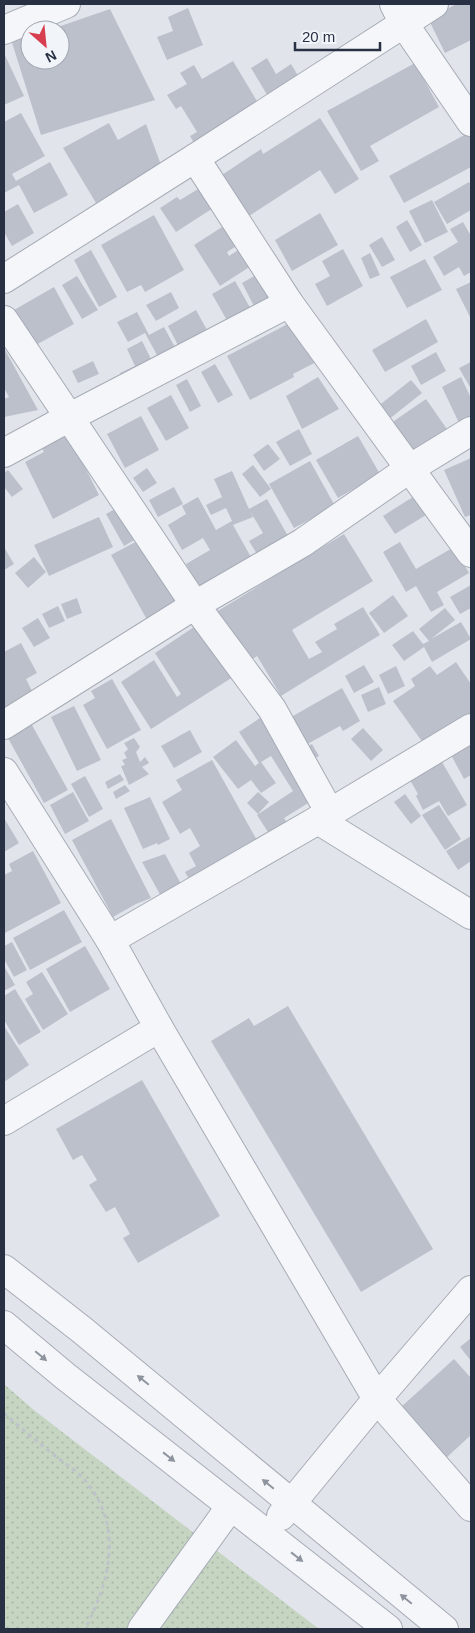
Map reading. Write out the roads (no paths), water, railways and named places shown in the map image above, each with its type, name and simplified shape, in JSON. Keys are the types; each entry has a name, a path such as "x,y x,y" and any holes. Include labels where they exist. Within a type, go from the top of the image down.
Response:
{"street":[{"path":"4,30 66,4"},
{"path":"4,278 195,158 399,14 434,4"},
{"path":"399,14 471,122"},
{"path":"195,158 289,303 471,554"},
{"path":"4,453 289,303"},
{"path":"4,320 195,605 272,709 324,817 471,916"},
{"path":"4,725 195,605 302,542 409,469 471,431"},
{"path":"110,940 324,817 471,728"},
{"path":"4,772 110,940 159,1028 377,1399 471,1507"},
{"path":"4,1121 159,1028"},
{"path":"4,1269 82,1330 444,1629"},
{"path":"267,1534 291,1502 377,1399 470,1293"},
{"path":"4,1325 65,1376 388,1629"},
{"path":"142,1629 231,1506"}]}
